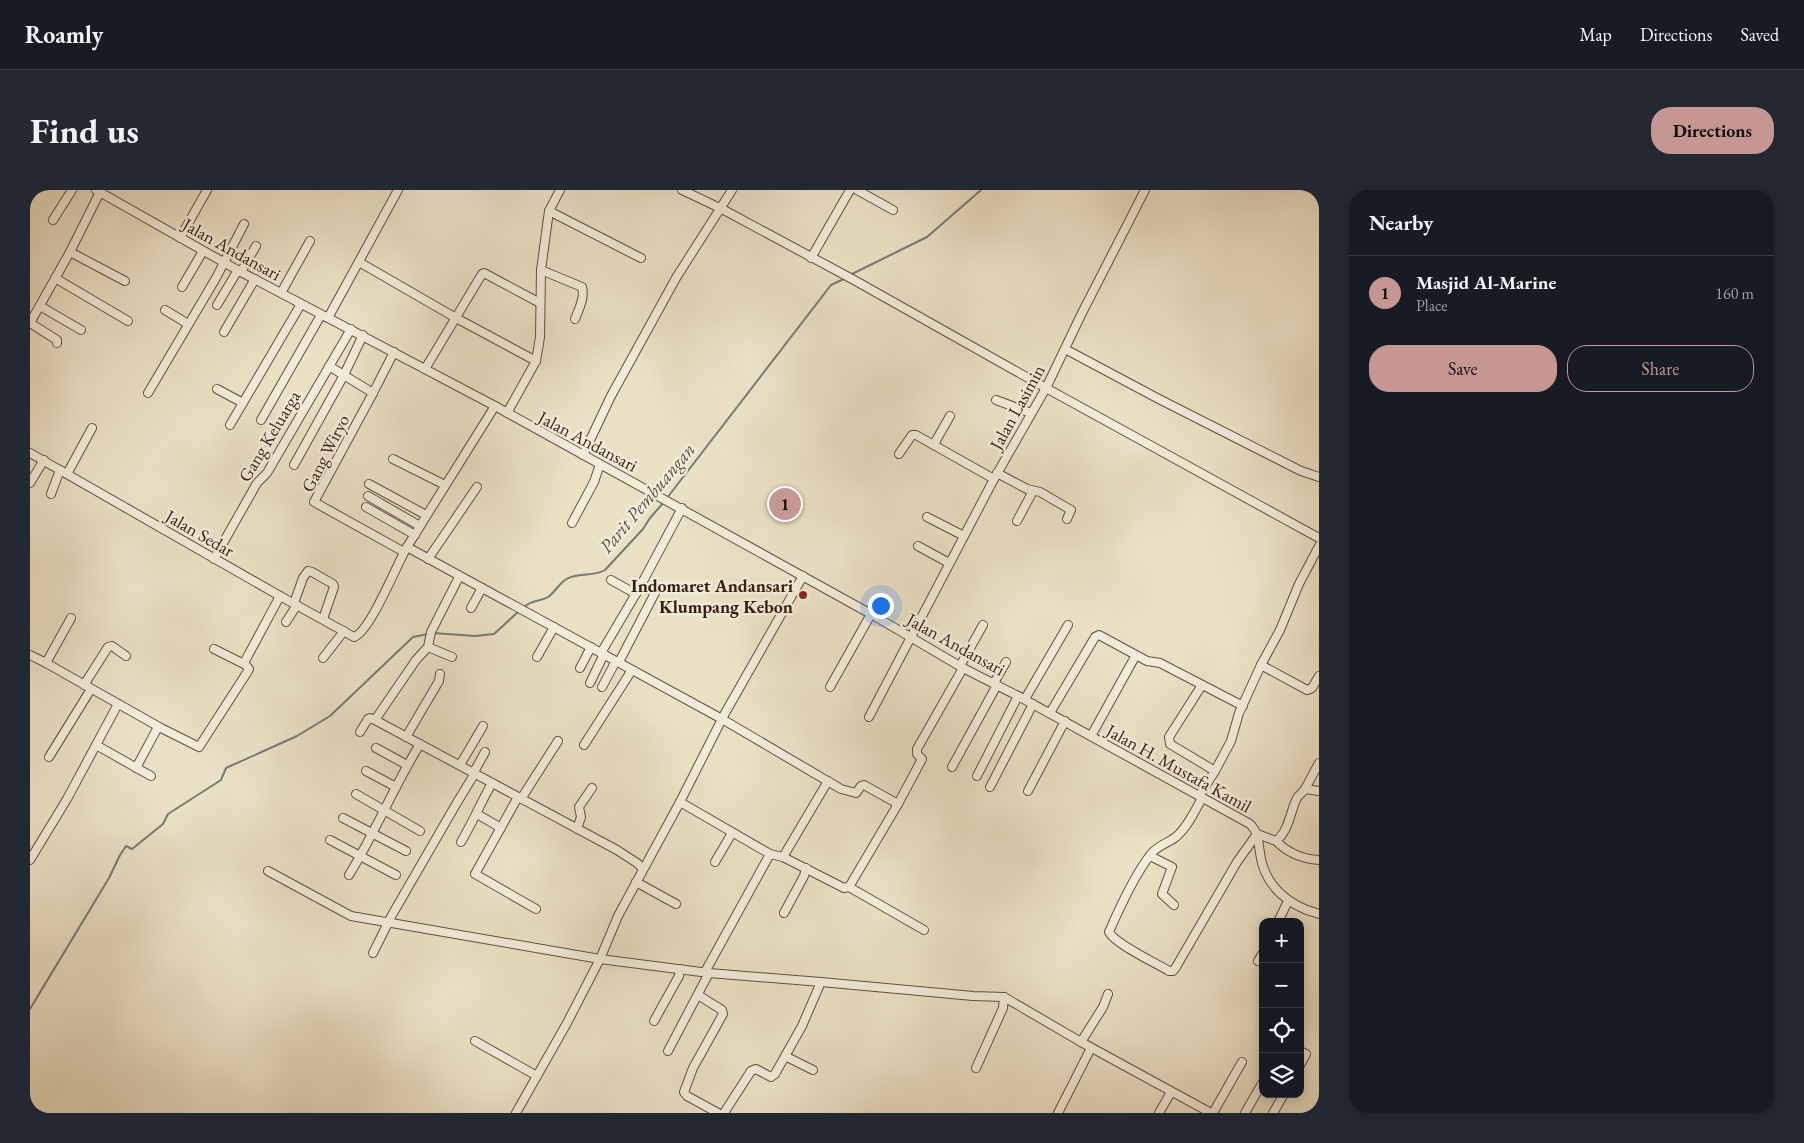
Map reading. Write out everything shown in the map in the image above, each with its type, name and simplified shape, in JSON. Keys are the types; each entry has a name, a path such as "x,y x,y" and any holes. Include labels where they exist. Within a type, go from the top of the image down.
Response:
{"street":[{"path":"53,220 72,190"},
{"path":"180,238 207,190"},
{"path":"261,420 359,262 398,190"},
{"path":"507,413 536,361 540,337 541,270 549,211 560,190"},
{"path":"682,190 722,209 854,280 1319,538"},
{"path":"583,455 611,396 676,278 722,209 732,190"},
{"path":"811,258 850,190"},
{"path":"857,190 893,210"},
{"name":"Jalan Lasimin","path":"869,717 949,563 1046,388 1145,190"},
{"path":"57,343 57,340 30,323 70,252 99,191"},
{"name":"Jalan Andansari","path":"99,191 324,317 351,329 682,508 910,636 961,667 1065,721"},
{"path":"549,211 641,258"},
{"path":"148,393 244,224"},
{"path":"281,293 310,240"},
{"path":"217,305 256,246"},
{"path":"182,286 203,250"},
{"path":"70,252 125,281"},
{"path":"359,262 456,318 536,361"},
{"path":"541,270 582,287 584,290 580,308 575,319"},
{"path":"425,369 480,275 484,273 540,303"},
{"path":"55,278 128,321"},
{"path":"224,332 255,279"},
{"path":"230,425 301,304"},
{"path":"40,306 81,330"},
{"path":"165,310 188,324"},
{"name":"Gang Keluarga","path":"214,558 257,483 267,473 351,329"},
{"path":"294,465 344,375 363,336"},
{"path":"1065,349 1258,449 1319,477"},
{"name":"Gang Wiryo","path":"394,352 374,393 314,502 406,550"},
{"path":"329,366 374,393"},
{"path":"217,389 244,403"},
{"path":"996,400 1031,413"},
{"path":"495,406 406,550 428,559 554,627 722,719 828,781 856,793 864,785 898,804"},
{"path":"934,444 950,416"},
{"path":"51,494 92,428"},
{"path":"899,454 912,435 919,436 996,476 1040,492 1071,510 1067,519"},
{"name":"Jalan Sedar","path":"30,453 280,596 357,637 381,601 406,550"},
{"path":"392,459 445,485"},
{"path":"30,483 44,460"},
{"path":"572,523 594,482 600,464"},
{"path":"369,484 426,516"},
{"path":"428,559 477,487"},
{"path":"1017,521 1034,491"},
{"path":"368,496 420,526"},
{"path":"366,507 415,535"},
{"path":"590,683 602,654 682,508"},
{"path":"927,517 964,536"},
{"path":"918,546 949,563"},
{"path":"1319,546 1299,584 1280,630 1261,665 1243,706 1231,741 1191,818 1178,835 1157,848 1150,856 1131,887 1109,932 1113,938 1137,953 1173,971 1237,862 1257,834 1276,841 1297,857 1319,860"},
{"path":"286,622 295,604 303,578 308,572 312,572 333,584 334,587 322,619"},
{"path":"516,1113 567,1023 600,959 618,916 680,802 722,719 803,576"},
{"path":"375,720 430,640 460,577"},
{"path":"611,580 636,594"},
{"path":"602,688 655,593 641,585"},
{"path":"471,608 482,588"},
{"path":"244,664 280,596"},
{"path":"830,687 871,614"},
{"path":"46,663 71,618"},
{"path":"977,776 1021,697 1068,625"},
{"path":"849,887 898,804 922,758 917,754 917,749 983,626"},
{"path":"537,657 554,627"},
{"path":"323,658 344,631"},
{"path":"1050,713 1098,634 1147,661 1157,662 1243,706"},
{"path":"430,640 452,657"},
{"path":"49,757 108,647 112,646 126,656"},
{"path":"580,668 591,648"},
{"path":"30,655 199,747 249,669 244,664 214,649"},
{"path":"1092,736 1136,655"},
{"path":"952,767 1006,662"},
{"path":"1261,665 1307,690 1310,690 1319,676"},
{"path":"584,745 632,670"},
{"path":"406,737 439,681 440,674"},
{"path":"1202,685 1169,737 1169,741 1170,744 1215,771"},
{"path":"30,860 59,812 118,704"},
{"path":"990,787 1033,704"},
{"path":"360,732 368,719 375,720 577,828 637,863 643,869"},
{"path":"1028,791 1065,721"},
{"name":"Jalan H. Mustafa Kamil","path":"1065,721 1250,824 1257,834 1260,854 1268,879 1274,887 1288,902 1307,911 1319,914"},
{"path":"136,768 158,726"},
{"path":"460,765 483,726"},
{"path":"536,908 475,874 501,828 558,741"},
{"path":"349,875 420,744"},
{"path":"96,745 151,776"},
{"path":"376,748 407,765"},
{"path":"373,953 485,752"},
{"path":"1276,841 1280,838 1291,817 1297,798 1305,789 1319,763"},
{"path":"366,772 396,787"},
{"path":"784,857 828,781"},
{"path":"461,842 478,814 479,806 492,783"},
{"path":"577,828 581,817 578,807 592,788"},
{"path":"1305,789 1319,791"},
{"path":"356,794 420,831"},
{"path":"680,802 770,854 784,857 844,888 849,887 924,930"},
{"path":"478,814 501,828"},
{"path":"343,818 373,832 406,851"},
{"path":"715,862 732,833"},
{"path":"330,840 396,875"},
{"path":"668,1051 770,854"},
{"path":"1150,856 1172,867 1162,894 1174,906"},
{"path":"784,913 804,876 806,868"},
{"path":"268,872 351,916 391,919 600,959 707,973 973,996 1004,997 1091,1048 1212,1113 1242,1062"},
{"path":"636,882 676,904"},
{"path":"1280,918 1288,902"},
{"path":"654,1021 679,976 680,969"},
{"path":"724,1113 751,1071 756,1069 771,1077 774,1076 802,1026 821,982"},
{"path":"1081,1042 1099,1016 1108,994"},
{"path":"698,995 722,1010 723,1014 693,1068 684,1092 687,1096 718,1113"},
{"path":"976,1068 1003,1008 1004,997"},
{"path":"475,1041 537,1076"},
{"path":"1058,1113 1091,1048"},
{"path":"785,1056 813,1070"},
{"path":"1245,1113 1259,1089"},
{"path":"1159,1113 1171,1092"},
{"path":"1273,1113 1282,1098"}],"waterway":[{"name":"Parit Pembuangan","path":"850,275 927,237 981,190"},
{"name":"Parit Pembuangan","path":"667,498 831,285 846,278"},
{"name":"Parit Pembuangan","path":"523,608 530,603 548,597 567,578 605,570 643,529 664,502"},
{"name":"Parit Pembuangan","path":"433,633 475,636 494,634 519,611"},
{"name":"Parit Pembuangan","path":"30,1009 109,878 126,846 132,849 163,824 168,814 221,780 226,768 297,736 330,716 413,637 428,634"}],"place":[{"name":"Masjid Al-Marine","path":"785,504"},
{"name":"Indomaret Andansari Klumpang Kebon","path":"803,595"}]}
